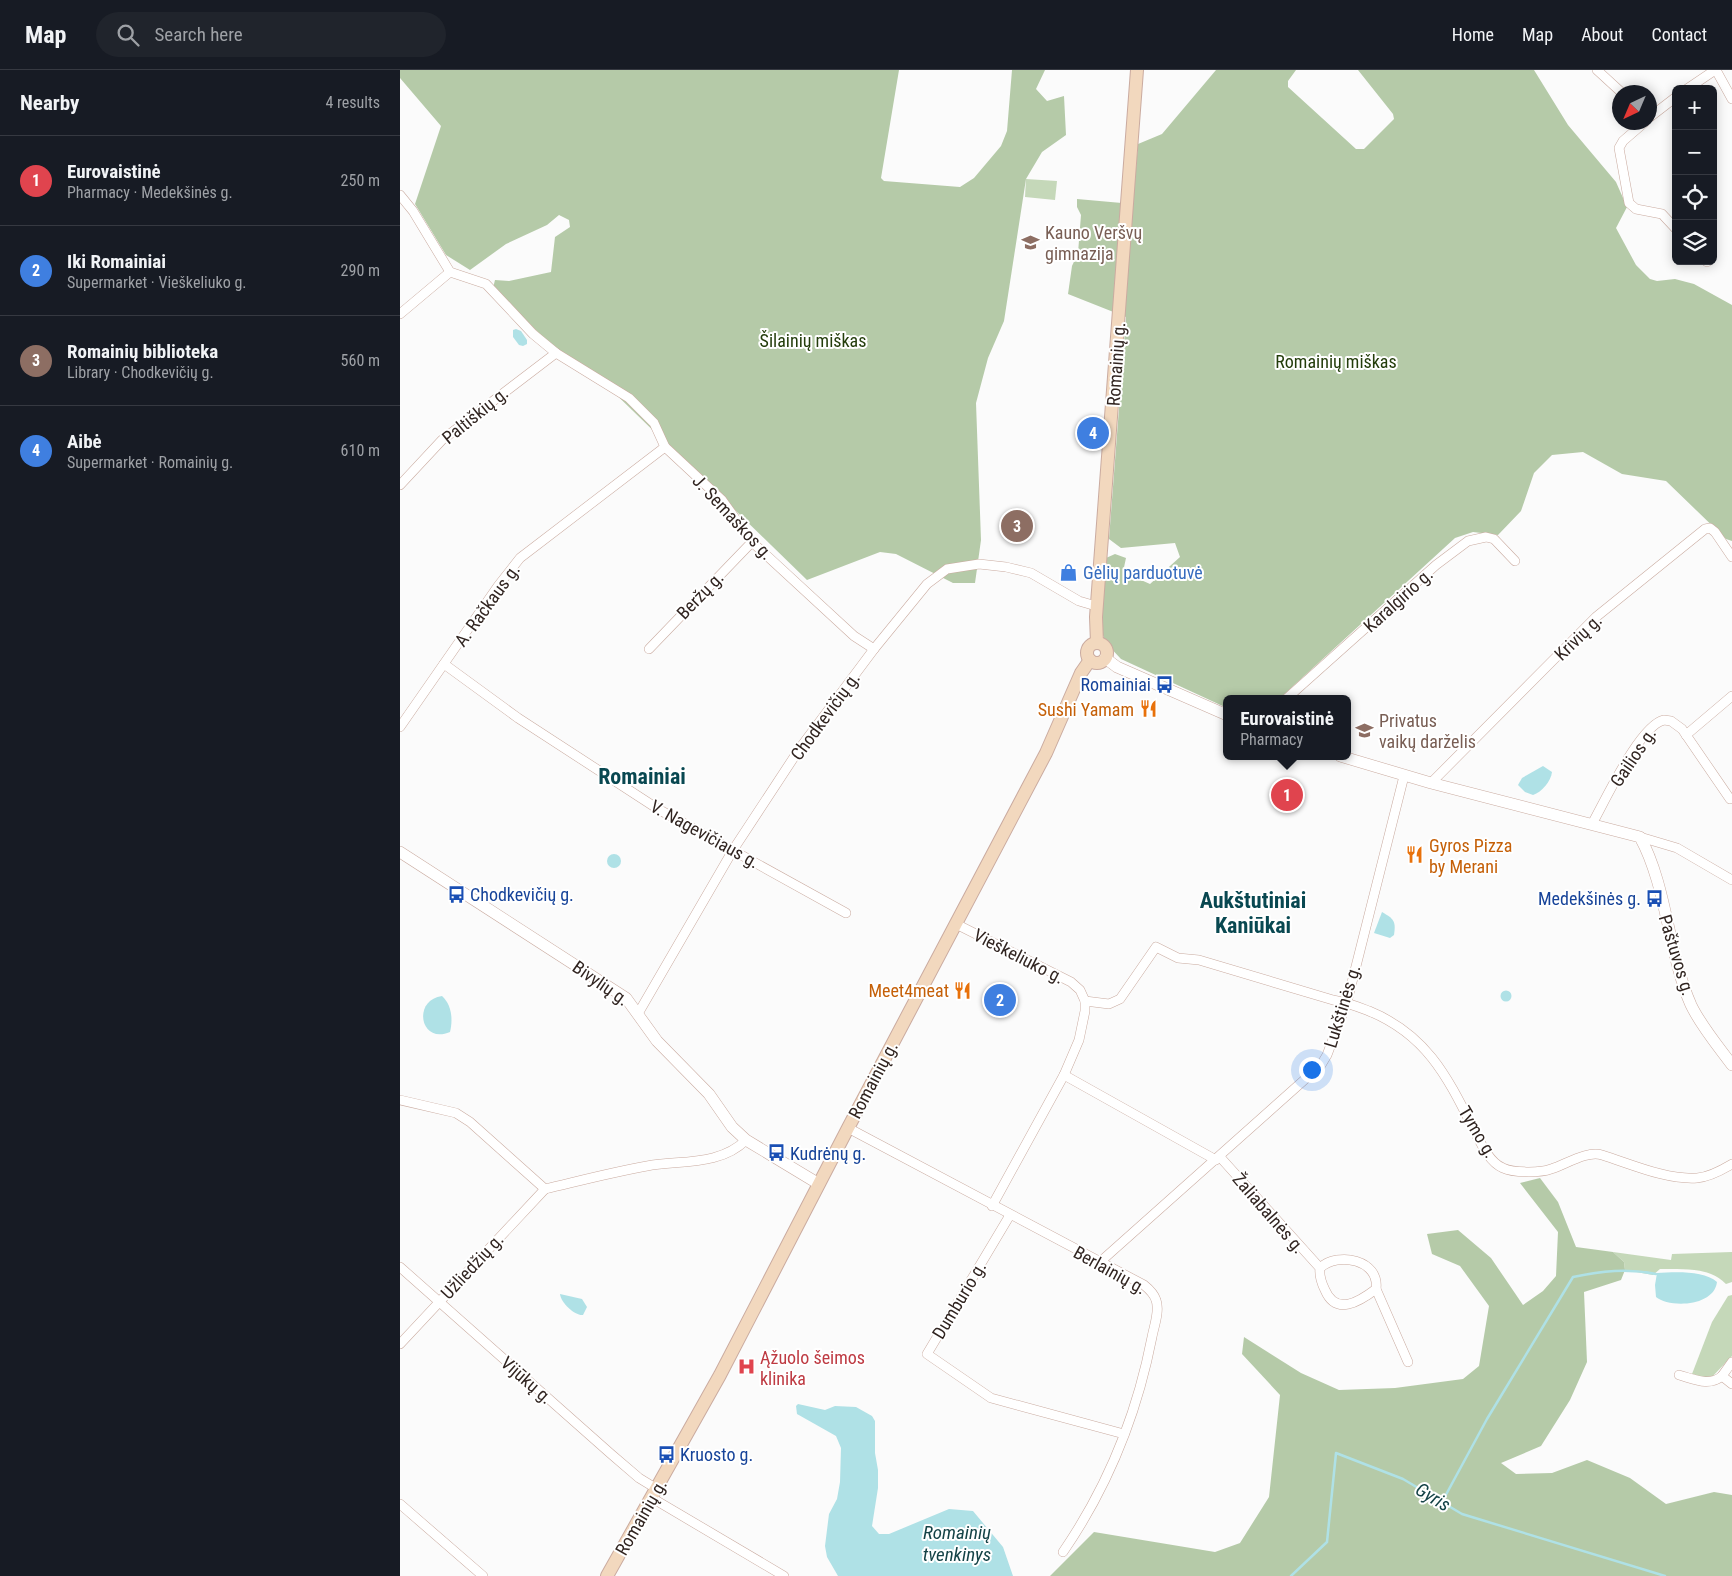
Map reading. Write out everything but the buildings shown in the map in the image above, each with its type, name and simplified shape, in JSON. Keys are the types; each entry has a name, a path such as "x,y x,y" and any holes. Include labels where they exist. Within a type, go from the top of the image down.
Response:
{"main road":[{"name":"Romainių g.","path":"1097,643 1096,606 1137,70"},
{"path":"1097,643 1105,648 1105,658 1099,662 1090,660 1087,654 1088,648 1097,643"},
{"name":"Romainių g.","path":"607,1576 720,1375 818,1184 1046,753 1081,672 1090,660"}],"street":[{"path":"1597,70 1613,85"},
{"path":"1692,85 1705,73 1716,70 1732,99"},
{"path":"1657,112 1672,100"},
{"path":"1636,130 1623,141 1619,148 1629,203 1636,209 1662,214 1672,225"},
{"path":"400,195 413,210 450,272 400,314"},
{"name":"J. Semaškos g.","path":"450,272 486,284 533,334 556,353 629,398 654,423 665,447 722,500 752,542 854,636 874,649"},
{"name":"Paltiškių g.","path":"400,485 442,440 556,353"},
{"name":"A. Račkaus g.","path":"400,727 498,586 520,558 665,447"},
{"name":"Krivių g.","path":"1431,784 1596,618 1706,529 1710,528 1715,532 1732,557"},
{"name":"Karalgirio g.","path":"1290,695 1436,565 1468,541 1486,537 1494,539 1515,561"},
{"name":"Beržų g.","path":"649,649 752,542"},
{"name":"Chodkevičių g.","path":"639,1012 733,850 800,748 919,592 947,569 979,564 1014,568 1056,586 1079,601 1096,606"},
{"path":"1105,658 1117,667 1178,696 1223,713"},
{"name":"V. Nagevičiaus g.","path":"444,664 518,718 658,809 846,913"},
{"name":"Gailios g.","path":"1592,824 1627,759 1653,725 1658,721 1670,721 1686,735 1732,696"},
{"path":"1686,735 1730,799"},
{"path":"1351,759 1431,784 1592,824 1677,848 1732,880"},
{"name":"Lukštinės g.","path":"1100,1262 1218,1159 1321,1065 1328,1055 1346,1002 1404,776"},
{"name":"Paštuvos g.","path":"1640,837 1649,854 1666,921 1692,1005 1732,1065"},
{"name":"Bivylių g.","path":"400,852 619,993 639,1012 658,1041 695,1079 732,1127 746,1140 818,1184"},
{"name":"Vieškeliuko g.","path":"956,924 1071,982 1080,990 1085,1001"},
{"name":"Tymo g.","path":"1085,1001 1109,1004 1120,999 1156,947 1178,958 1218,964 1333,1000 1346,1002 1387,1018 1410,1033 1435,1061 1491,1158 1502,1168 1532,1172 1550,1170 1598,1154 1671,1176 1698,1178 1718,1172 1732,1164"},
{"path":"992,1206 1064,1075 1079,1040 1086,1010 1085,1001"},
{"path":"1064,1075 1218,1159"},
{"path":"400,1100 456,1113 470,1122 545,1188 646,1166 704,1160 739,1147 746,1140"},
{"name":"Berlainių g.","path":"848,1128 1144,1286 1157,1301 1158,1308 1150,1347 1130,1421 1095,1502 1063,1552"},
{"name":"Žaliabalnės g.","path":"1218,1159 1320,1268 1320,1278 1328,1298 1336,1305 1351,1303 1376,1289"},
{"name":"Užliedžių g.","path":"400,1344 545,1188"},
{"name":"Dumburio g.","path":"1010,1215 927,1354 991,1398 1124,1434"},
{"name":"Žaliabalnės g.","path":"1320,1268 1325,1264 1348,1258 1357,1260 1365,1266 1375,1280 1376,1289 1408,1362"},
{"name":"Vijūkų g.","path":"400,1267 655,1493"},
{"path":"1678,1375 1708,1383 1715,1382 1732,1362"},
{"path":"1722,1376 1732,1384"},
{"path":"655,1493 784,1576"},
{"path":"400,1504 483,1576"}],"green space":[{"name":"Šilainių miškas","path":"400,70 899,70 881,178 884,181 960,187 974,178 1001,146 1007,131 1012,70 1045,70 1036,89 1047,101 1064,96 1066,135 1042,152 1026,179 1004,321 988,358 976,403 981,540 975,583 953,583 896,554 880,552 807,580 597,376 551,345 493,288 495,280 509,281 551,272 555,237 570,227 569,220 559,215 547,225 506,244 470,270 446,255 415,204 441,126 400,78"},
{"name":"Romainių miškas","path":"1216,70 1296,70 1288,81 1288,87 1356,149 1364,149 1394,119 1393,114 1358,70 1534,70 1568,125 1616,182 1627,207 1616,228 1636,265 1650,279 1657,281 1675,279 1694,284 1732,305 1732,541 1726,539 1666,481 1622,474 1583,452 1552,455 1534,473 1521,511 1498,535 1473,532 1455,538 1283,695 1223,695 1223,706 1121,659 1106,643 1098,622 1106,558 1115,554 1126,558 1123,572 1150,584 1180,557 1175,543 1121,548 1109,539 1126,317 1068,294 1072,266 1078,253 1081,215 1077,207 1077,199 1133,204 1138,144 1162,134"},
{"path":"1026,179 1057,181 1055,200 1025,197"},
{"path":"1540,1178 1558,1202 1576,1247 1613,1252 1624,1262 1625,1270 1621,1280 1584,1292 1587,1362 1570,1400 1541,1446 1501,1463 1516,1474 1552,1473 1587,1460 1630,1478 1666,1504 1714,1492 1732,1495 1732,1576 1050,1576 1094,1532 1215,1552 1240,1543 1269,1497 1280,1395 1242,1354 1244,1337 1301,1373 1339,1390 1395,1388 1463,1379 1479,1366 1489,1306 1460,1266 1432,1254 1427,1234 1458,1230 1491,1258 1523,1305 1543,1291 1556,1276 1558,1232 1520,1183"},
{"path":"1613,1252 1671,1260 1672,1254 1732,1252 1732,1282 1726,1284 1711,1274 1687,1269 1660,1269 1653,1275 1625,1270 1624,1262"},
{"path":"1732,1295 1732,1356 1711,1378 1708,1379 1692,1374 1712,1322 1728,1296"}],"water":[{"path":"513,330 521,331 527,340 527,344 519,345 513,337"},
{"path":"1543,766 1552,772 1548,782 1543,789 1533,795 1525,792 1518,785 1522,778"},
{"path":"611,854 617,854 621,861 617,868 611,868 607,864 607,858"},
{"path":"1382,912 1392,919 1395,926 1394,935 1390,938 1374,933"},
{"path":"1504,991 1508,991 1511,996 1510,1000 1504,1001 1501,998 1501,994"},
{"path":"442,996 450,1008 451,1023 450,1032 440,1034 432,1032 426,1027 423,1013 426,1005 433,999"},
{"path":"1680,1272 1705,1275 1717,1282 1714,1290 1700,1301 1680,1304 1671,1303 1656,1297 1657,1273"},
{"path":"560,1294 582,1299 587,1307 583,1315 569,1308"},
{"name":"Romainių tvenkinys","path":"798,1404 825,1410 835,1406 856,1407 872,1416 875,1421 878,1488 872,1526 879,1534 889,1534 949,1509 973,1511 1003,1547 1013,1576 838,1576 827,1557 825,1546 829,1514 837,1499 840,1482 841,1448 836,1436 797,1414 796,1406"}],"waterway":[{"path":"1442,1502 1487,1419 1573,1277 1614,1271 1656,1274"},
{"name":"Gyris","path":"1291,1576 1327,1542 1336,1453 1403,1479 1462,1514 1665,1576"}],"place":[{"name":"Kauno Veršvų gimnazija","path":"1031,242"},
{"name":"Aibė","path":"1093,433"},
{"name":"Romainių biblioteka","path":"1017,526"},
{"name":"Gėlių parduotuvė","path":"1069,572"},
{"name":"Romainiai","path":"1165,684"},
{"name":"Sushi Yamam","path":"1148,709"},
{"name":"Privatus vaikų darželis","path":"1365,730"},
{"name":"Eurovaistinė","path":"1287,795"},
{"name":"Gyros Pizza by Merani","path":"1415,855"},
{"name":"Chodkevičių g.","path":"456,894"},
{"name":"Medekšinės g.","path":"1655,898"},
{"name":"Meet4meat","path":"963,990"},
{"name":"Iki Romainiai","path":"1000,1000"},
{"name":"Kudrėnų g.","path":"776,1153"},
{"name":"Ąžuolo šeimos klinika","path":"746,1367"},
{"name":"Kruosto g.","path":"666,1454"}],"district":[{"name":"Romainiai","path":"642,776"},
{"name":"Aukštutiniai Kaniūkai","path":"1253,912"}]}
